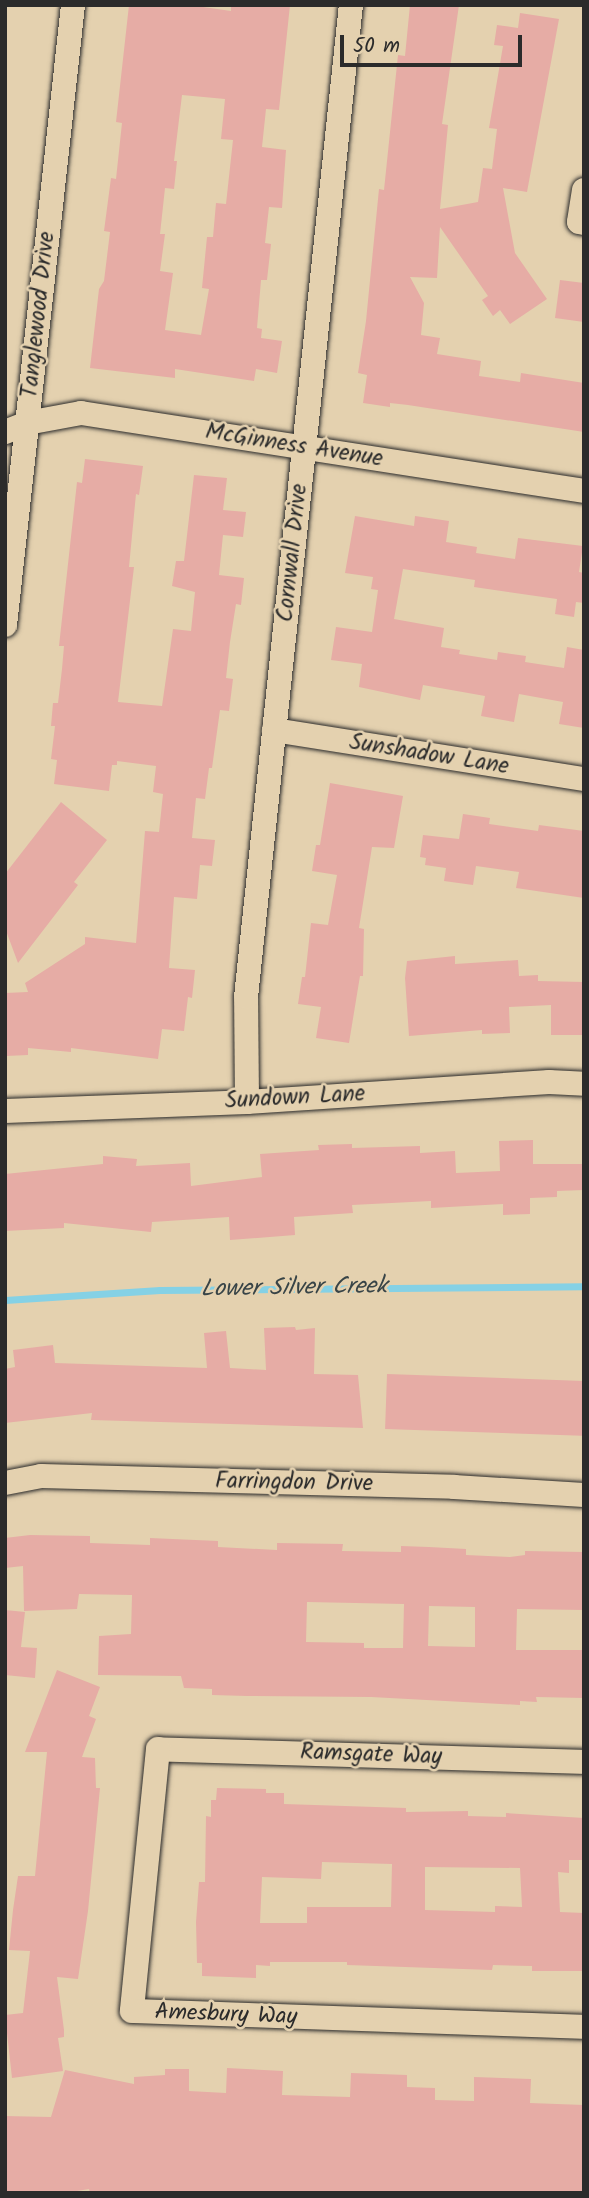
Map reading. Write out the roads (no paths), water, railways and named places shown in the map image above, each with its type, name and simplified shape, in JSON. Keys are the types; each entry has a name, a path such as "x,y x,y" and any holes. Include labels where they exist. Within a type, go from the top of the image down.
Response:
{"street":[{"name":"Tanglewood Drive","path":"5,625 16,427 73,5"},
{"name":"Cornwall Drive","path":"247,1102 246,997 351,5"},
{"path":"581,223 584,190"},
{"name":"McGinness Avenue","path":"16,427 81,413 584,491"},
{"name":"Sunshadow Lane","path":"274,730 584,779"},
{"name":"Sundown Lane","path":"5,1111 247,1102 549,1082 584,1084"},
{"name":"Farringdon Drive","path":"5,1483 41,1476 454,1487 584,1495"},
{"name":"Ramsgate Way","path":"158,1749 584,1762"},
{"name":"Amesbury Way","path":"158,1749 132,2011 584,2027"}],"waterway":[{"name":"Lower Silver Creek","path":"5,1300 160,1290 584,1286"}]}
